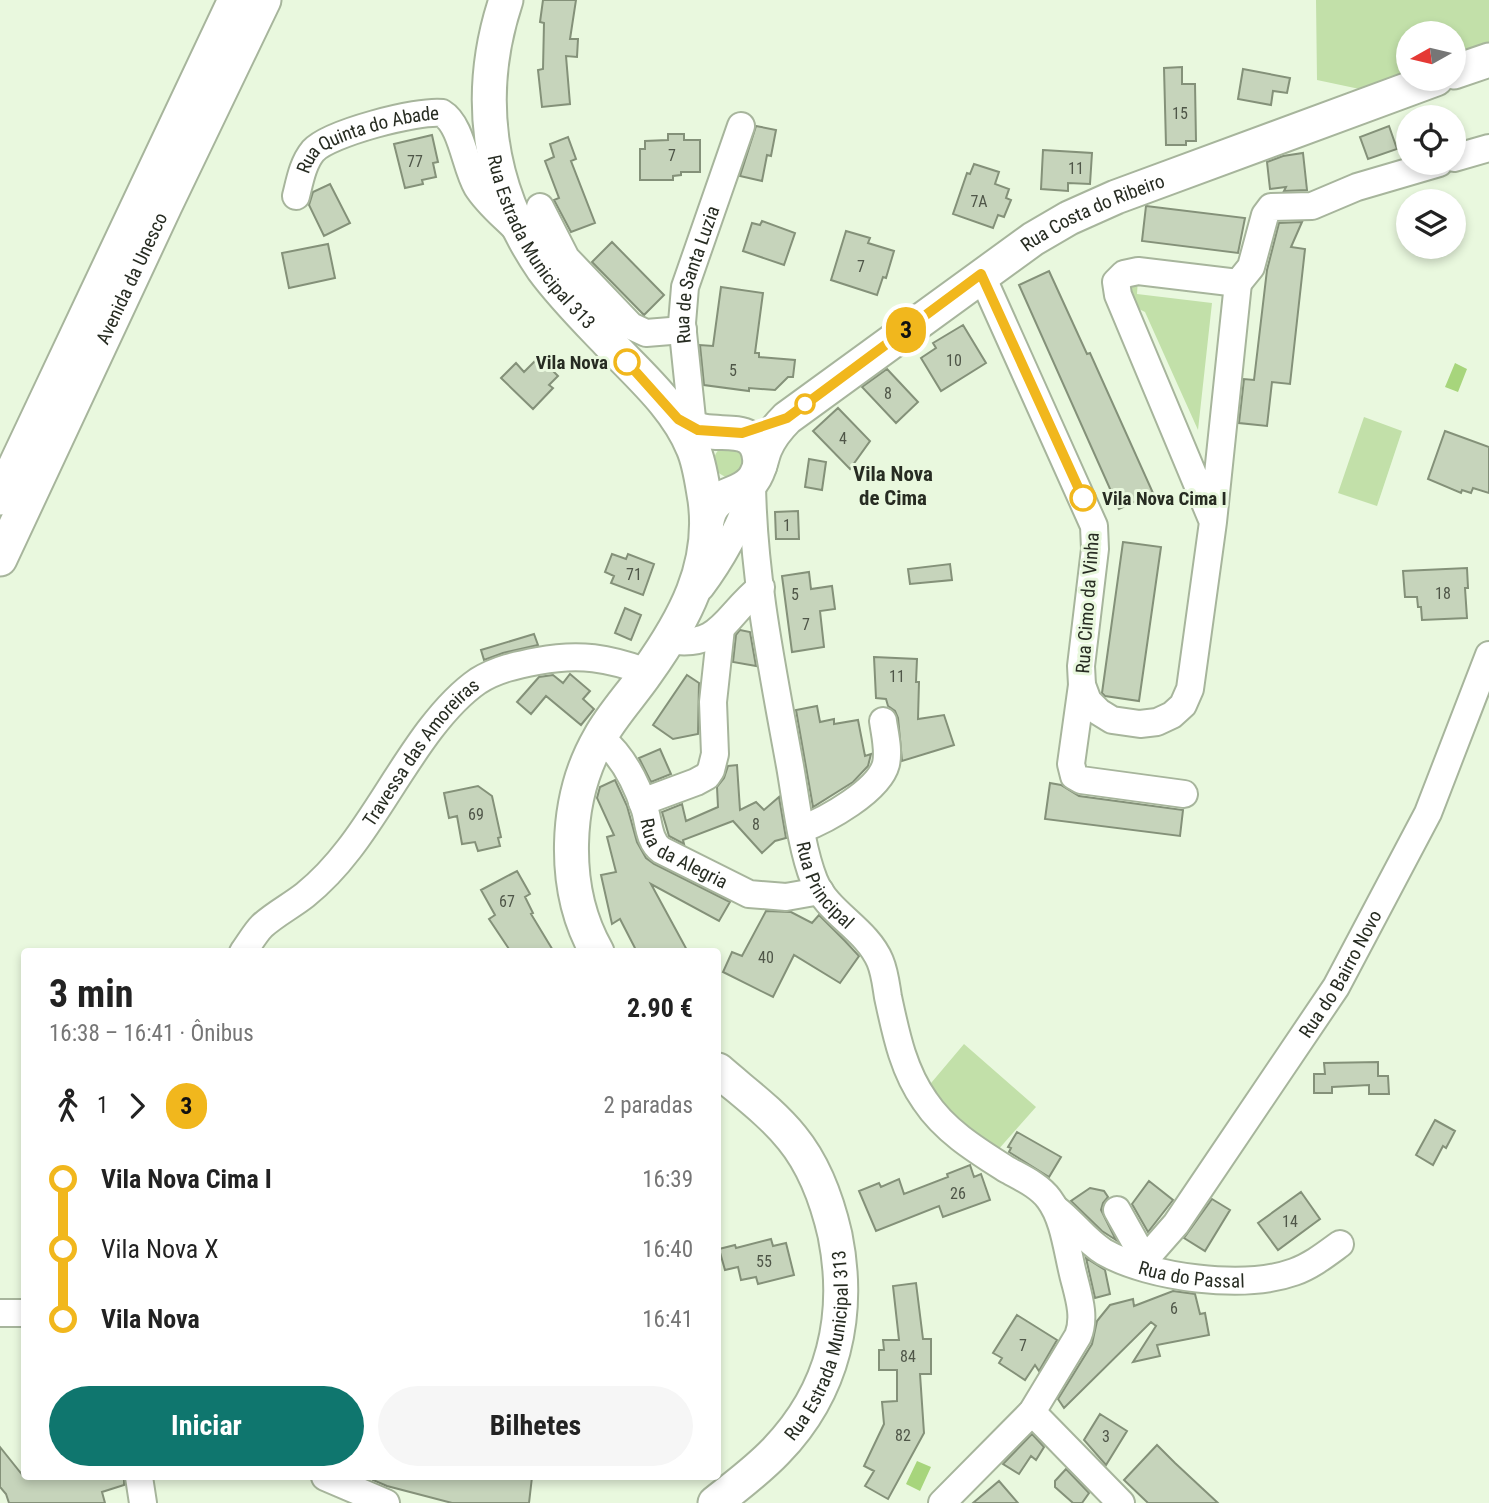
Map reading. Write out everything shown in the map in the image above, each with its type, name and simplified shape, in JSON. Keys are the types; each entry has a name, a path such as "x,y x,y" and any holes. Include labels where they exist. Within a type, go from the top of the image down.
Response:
{"main road":[{"name":"Avenida da Unesco","path":"0,498 234,0"},
{"name":"Avenida da Unesco","path":"0,559 164,206 264,0"},
{"name":"Rua Estrada Municipal 313","path":"506,0 498,22 491,60 488,107 496,169 509,208 531,220 556,285 709,428 756,446 749,479"},
{"path":"1466,68 1489,60"},
{"name":"Rua Costa do Ribeiro","path":"787,418 981,274 1033,239 1095,206 1404,91"},
{"path":"595,948 576,901 571,854 575,807 600,737 668,640 687,605 704,563 707,521 700,472 703,444 714,435 709,428 787,418"},
{"path":"707,521 713,505 749,479 768,442 787,418"},
{"path":"700,472 718,491 749,479"},
{"name":"Rua Estrada Municipal 313","path":"715,1503 771,1457 802,1418 828,1370 839,1327 842,1295 840,1261 830,1212 809,1162 779,1125 721,1073"}],"street":[{"name":"Rua Quinta do Abade","path":"296,196 307,160 316,148 330,138 343,132 425,113 442,113 452,122 479,190 531,220"},
{"name":"Rua de Santa Luzia","path":"709,428 683,330 682,309 685,287 741,126"},
{"path":"1466,155 1489,148"},
{"path":"1213,522 1118,295 1116,286 1121,276 1135,271 1238,283 1251,267 1265,215 1271,207 1312,206 1357,187 1398,175"},
{"path":"531,220 635,330 646,333 683,330"},
{"name":"Rua Cimo da Vinha","path":"981,274 1094,526 1095,549 1081,666 1082,685 1093,707 1105,716 1119,722 1140,724 1157,722 1172,715 1183,705 1192,681 1213,522 1238,283"},
{"path":"687,605 711,573 742,514 749,479"},
{"name":"Rua Principal","path":"749,479 761,587 780,711 812,873 820,891 869,942 877,954 885,977 902,1055 917,1090 927,1105 968,1144 1039,1189 1055,1208"},
{"path":"668,640 702,641 722,628 747,598 761,587"},
{"path":"642,802 696,782 707,776 711,770 715,754 713,702 722,628"},
{"name":"Rua do Bairro Novo","path":"1142,1262 1176,1224 1335,987 1428,813 1489,655"},
{"name":"Travessa das Amoreiras","path":"246,948 260,928 306,894 331,871 350,848 427,735 457,699 479,681 505,667 560,656 591,656 647,671"},
{"path":"1082,685 1071,764 1074,776 1081,780 1184,794"},
{"path":"802,829 838,813 882,774 887,757 883,721"},
{"name":"Rua da Alegria","path":"600,737 622,760 642,802 657,848 749,894 769,897 797,896 820,891"},
{"path":"942,1503 1031,1412 1081,1329 1079,1298 1055,1208"},
{"name":"Rua do Passal","path":"1055,1208 1097,1247 1109,1254 1194,1278 1255,1279 1293,1272 1340,1244"},
{"path":"1117,1210 1142,1262"},
{"path":"0,1313 21,1313"},
{"path":"1031,1412 1121,1503"},
{"path":"139,1480 143,1503"},
{"path":"332,1480 386,1503"}],"shaded area":[{"path":"1316,0 1489,0 1489,48 1466,57 1466,21 1396,21 1396,82 1369,91 1317,80"},
{"path":"1138,278 1137,294 1212,303 1198,430 1145,312 1123,301 1123,282"},
{"path":"1455,363 1467,369 1458,392 1445,387"},
{"path":"1364,417 1402,431 1377,506 1338,493"},
{"path":"725,445 745,452 743,473 727,478 717,472 715,457 718,450"},
{"path":"964,1044 1036,1107 997,1151 926,1089"},
{"path":"917,1461 931,1467 920,1491 906,1484"}],"building":[{"path":"543,0 576,0 570,39 578,39 577,57 566,56 570,104 542,107 538,70 543,69 544,23 540,22"},
{"path":"1182,67 1182,84 1195,84 1196,141 1186,141 1186,145 1166,145 1164,68"},
{"path":"1243,69 1290,78 1287,93 1273,91 1271,105 1238,99"},
{"path":"756,126 776,130 762,181 740,176"},
{"path":"1389,126 1396,149 1368,159 1360,137"},
{"path":"668,134 684,134 684,140 700,140 700,172 681,172 681,175 673,176 673,180 640,180 640,149 645,149 645,141 668,140"},
{"path":"432,135 438,162 433,163 436,177 422,180 423,184 405,188 394,144"},
{"path":"568,137 576,159 571,161 595,223 571,232 554,200 559,198 545,161 554,157 550,144"},
{"path":"1043,150 1092,153 1090,184 1068,183 1068,191 1041,189"},
{"path":"1303,153 1307,190 1284,191 1286,187 1270,189 1267,162"},
{"path":"974,164 999,172 995,184 1009,189 1006,198 1011,200 1004,217 998,215 993,228 953,214 967,173 970,174"},
{"path":"330,184 350,223 324,236 309,205 313,192"},
{"path":"1146,206 1245,218 1238,253 1142,241"},
{"path":"762,221 795,233 784,265 743,251 752,223 760,225"},
{"path":"1302,222 1291,247 1305,249 1290,384 1272,382 1267,426 1239,423 1244,379 1254,380 1267,270 1279,223"},
{"path":"846,231 870,238 868,243 894,251 886,278 883,277 877,295 831,280"},
{"path":"612,242 664,295 644,315 592,262"},
{"path":"328,244 335,278 289,288 282,253"},
{"path":"1049,271 1087,354 1090,353 1153,493 1119,509 1019,285"},
{"path":"721,287 763,293 755,353 759,353 759,357 795,360 793,377 788,377 775,390 749,388 749,391 704,385 700,345 713,346"},
{"path":"963,325 986,363 941,391 921,358 936,348 933,343"},
{"path":"539,357 558,376 549,385 553,388 533,409 501,378 516,363 524,372"},
{"path":"887,369 918,402 896,423 862,387"},
{"path":"838,408 870,441 850,469 813,431"},
{"path":"1445,431 1489,447 1489,493 1473,488 1471,493 1462,490 1461,493 1428,479"},
{"path":"809,459 826,462 822,490 805,487"},
{"path":"798,511 799,539 776,539 775,512"},
{"path":"1123,542 1161,547 1139,701 1105,696 1102,693"},
{"path":"612,554 626,559 628,554 654,564 643,595 611,583 614,576 605,572"},
{"path":"950,564 952,580 910,584 908,569"},
{"path":"1467,568 1467,618 1422,620 1417,597 1405,597 1403,571"},
{"path":"809,572 811,589 832,586 835,609 820,611 824,647 792,652 782,576"},
{"path":"625,608 641,615 631,640 615,633"},
{"path":"740,630 750,632 756,666 733,662 736,635"},
{"path":"534,634 538,645 484,660 481,650"},
{"path":"874,657 917,659 918,719 944,715 954,745 902,761 898,718 886,699 876,698"},
{"path":"570,674 590,691 583,699 594,709 581,725 546,696 531,714 517,702 539,677 553,675 563,683"},
{"path":"687,675 699,683 698,734 673,739 653,725"},
{"path":"817,706 820,722 834,719 834,724 858,720 865,756 871,754 868,766 853,782 813,807 796,710"},
{"path":"660,749 671,774 651,782 639,758"},
{"path":"737,765 740,810 756,802 764,810 779,797 786,838 775,841 762,853 733,821 683,840 684,844 669,836 662,812 682,804 686,821 718,807 717,787 728,766"},
{"path":"615,780 627,806 637,842 646,858 730,902 719,921 651,884 686,948 635,948 620,919 612,924 601,875 616,872 607,837 614,835 597,798 600,787"},
{"path":"1050,783 1061,785 1079,796 1183,810 1180,836 1045,819"},
{"path":"478,786 492,796 501,837 498,838 500,846 478,851 475,842 462,844 457,816 449,818 444,793"},
{"path":"517,871 530,894 525,897 533,913 531,914 552,948 508,948 489,919 495,915 481,890"},
{"path":"766,911 791,912 812,923 819,915 859,956 840,983 794,955 773,997 723,972 732,952 742,956"},
{"path":"1378,1062 1378,1076 1388,1076 1389,1094 1369,1094 1369,1085 1332,1087 1332,1093 1314,1093 1314,1074 1325,1074 1324,1063"},
{"path":"1435,1120 1455,1131 1433,1165 1416,1155"},
{"path":"1017,1132 1061,1157 1049,1177 1009,1152 1011,1148 1008,1147"},
{"path":"970,1165 974,1177 981,1174 990,1200 943,1217 939,1206 876,1231 859,1191 879,1183 881,1187 899,1179 904,1194 948,1177 947,1174"},
{"path":"1149,1181 1173,1200 1148,1232 1132,1204"},
{"path":"1090,1188 1104,1191 1108,1197 1101,1210 1116,1240 1102,1231 1071,1201"},
{"path":"1301,1192 1320,1219 1278,1250 1258,1223"},
{"path":"1212,1199 1230,1210 1205,1251 1184,1238"},
{"path":"771,1239 773,1246 786,1243 794,1275 758,1284 756,1277 741,1280 738,1267 725,1270 721,1256 721,1248 735,1245 736,1248"},
{"path":"1086,1258 1105,1270 1110,1294 1095,1298"},
{"path":"916,1283 923,1339 931,1339 931,1374 920,1374 924,1433 888,1499 865,1486 874,1471 864,1466 884,1424 882,1402 897,1401 897,1370 879,1370 879,1350 884,1350 883,1340 899,1340 893,1286"},
{"path":"1173,1291 1195,1294 1200,1314 1205,1313 1209,1335 1157,1345 1160,1356 1133,1362 1156,1326 1151,1322 1064,1408 1058,1399 1092,1344 1097,1321 1110,1305 1133,1299 1134,1306"},
{"path":"1017,1315 1057,1340 1039,1371 1035,1365 1025,1380 999,1363 1002,1358 993,1353"},
{"path":"1100,1414 1127,1431 1106,1465 1084,1440"},
{"path":"1032,1434 1044,1447 1036,1460 1031,1456 1019,1474 1003,1464"},
{"path":"1157,1445 1218,1503 1148,1503 1124,1480"},
{"path":"0,1447 21,1473 21,1480 124,1480 124,1485 102,1492 105,1503 9,1503 0,1487"},
{"path":"1066,1469 1089,1493 1082,1503 1073,1503 1055,1487 1055,1481"},
{"path":"373,1480 532,1480 529,1503 452,1503"},
{"path":"999,1481 1018,1503 973,1503"}],"bus line":[{"name":"3","path":"627,362 678,419 687,425 705,431 742,433 787,418 981,274 1083,498"}],"place":[{"name":"Vila Nova","path":"627,362"},
{"name":"Vila Nova Cima I","path":"1083,498"}],"district":[{"name":"Vila Nova de Cima","path":"893,486"}]}
